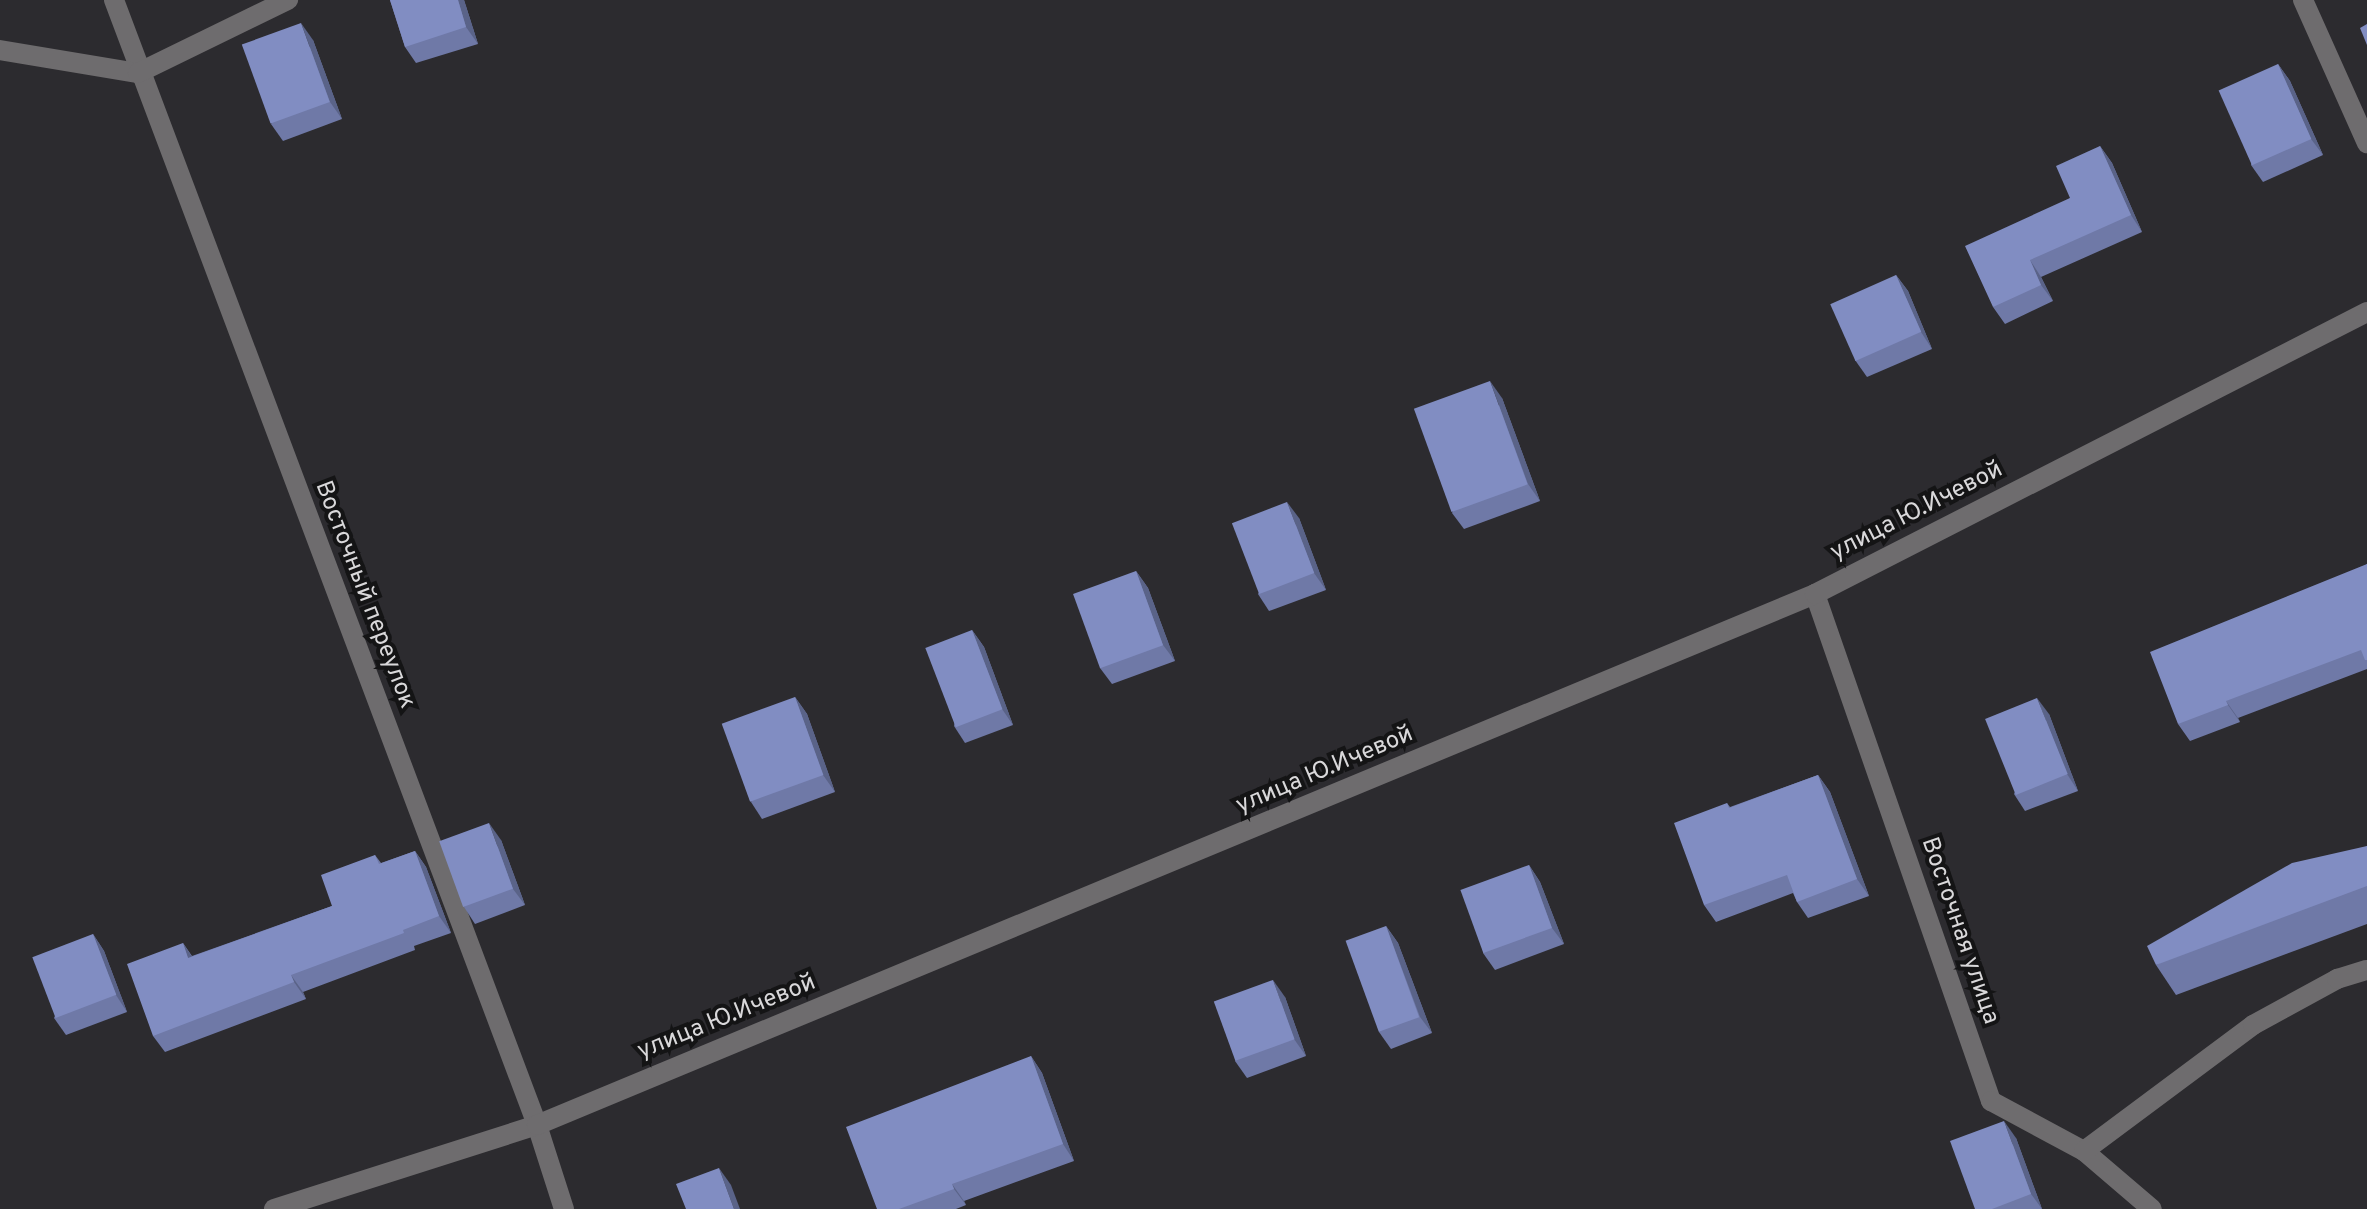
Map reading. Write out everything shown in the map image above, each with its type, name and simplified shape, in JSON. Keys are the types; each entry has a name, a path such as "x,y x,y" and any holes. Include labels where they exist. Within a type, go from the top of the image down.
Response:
{"street":[{"name":"Восточный переулок","path":"114,0 138,73 537,1125 564,1209"},
{"path":"0,50 138,73 288,0"},
{"path":"2303,0 2367,143"},
{"name":"улица Ю.Ичевой","path":"274,1209 537,1125 1815,594 2367,312"},
{"name":"Восточная улица","path":"1815,594 1991,1101 2084,1151 2152,1209"},
{"path":"2084,1151 2253,1025 2337,979 2367,970"}],"building":[{"path":"390,0 458,0 466,27 405,47"},
{"path":"301,23 330,102 271,123 242,45"},
{"path":"2367,24 2367,45 2360,28"},
{"path":"2278,64 2311,139 2252,165 2219,90"},
{"path":"2100,146 2131,215 2030,260 2041,285 1993,307 1965,246 2070,198 2056,166"},
{"path":"1896,275 1921,332 1855,361 1830,304"},
{"path":"1490,381 1528,484 1452,512 1414,409"},
{"path":"1287,502 1314,573 1259,594 1232,523"},
{"path":"2367,564 2367,660 2361,650 2226,701 2228,705 2178,724 2150,652"},
{"path":"1136,571 1163,645 1100,668 1073,594"},
{"path":"972,630 1002,709 956,727 925,648"},
{"path":"795,697 823,775 750,802 722,724"},
{"path":"2037,698 2068,774 2016,795 1985,719"},
{"path":"1818,775 1857,879 1797,902 1787,875 1704,905 1674,823 1727,803 1729,808"},
{"path":"489,823 513,889 463,907 439,841"},
{"path":"2367,846 2367,886 2156,965 2147,946 2292,863"},
{"path":"415,851 439,916 403,930 404,933 291,975 294,982 153,1036 127,964 183,943 188,958 332,906 321,875 375,855 379,864"},
{"path":"1529,865 1552,928 1483,953 1460,890"},
{"path":"1386,926 1419,1017 1379,1032 1346,941"},
{"path":"93,934 116,995 56,1018 32,957"},
{"path":"1273,980 1295,1039 1235,1061 1214,1002"},
{"path":"1031,1056 1063,1144 952,1184 954,1189 899,1209 877,1209 846,1127"},
{"path":"2004,1121 2031,1194 1992,1209 1975,1209 1950,1141"},
{"path":"719,1168 734,1209 686,1209 676,1184"}]}
